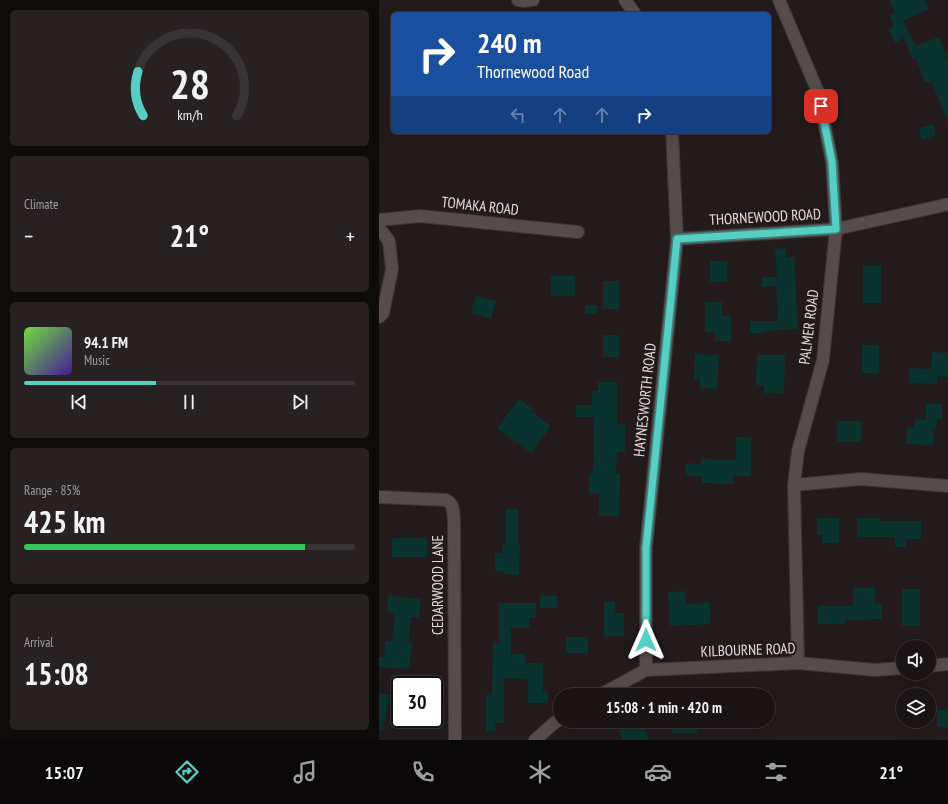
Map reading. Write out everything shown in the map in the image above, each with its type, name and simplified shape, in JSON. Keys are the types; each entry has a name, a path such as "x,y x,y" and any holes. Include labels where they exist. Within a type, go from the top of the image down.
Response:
{"street":[{"path":"518,0 533,0"},
{"path":"625,0 634,12"},
{"name":"PALMER ROAD","path":"779,0 818,92 832,162 836,229 823,360 798,451 794,485 798,663"},
{"name":"HAYNESWORTH ROAD","path":"647,670 646,548 677,239 672,134"},
{"name":"THORNEWOOD ROAD","path":"677,239 836,229 936,208 948,204"},
{"name":"TOMAKA ROAD","path":"379,220 420,216 578,232"},
{"path":"379,228 389,241 392,269 383,313 379,317"},
{"path":"794,485 861,479 948,486"},
{"name":"CEDARWOOD LANE","path":"379,497 446,500 451,502 453,506 455,740"},
{"name":"KILBOURNE ROAD","path":"613,688 647,670 798,663 875,670 896,668"},
{"path":"936,665 948,664"},
{"path":"535,740 553,724"}],"building":[{"path":"889,0 925,0 929,9 903,21 916,46 939,37 948,60 948,122 931,81 925,83 915,57 912,58 904,38 895,43 888,29 894,26 889,16 895,13"},
{"path":"933,124 936,135 922,140 919,128"},
{"path":"785,248 786,258 794,257 798,329 750,333 750,321 778,321 776,286 762,287 762,277 777,277 775,249"},
{"path":"710,261 727,261 727,282 710,282"},
{"path":"863,266 881,266 881,303 863,303"},
{"path":"551,276 575,276 575,296 551,296"},
{"path":"603,281 619,281 619,309 603,309"},
{"path":"476,296 496,301 491,319 471,313"},
{"path":"705,302 722,302 722,316 731,316 731,341 715,341 715,333 705,332"},
{"path":"585,305 597,305 597,314 585,314"},
{"path":"603,335 619,335 619,357 603,357"},
{"path":"862,345 879,345 879,373 862,373"},
{"path":"932,352 948,353 948,377 937,376 937,384 909,383 910,368 931,369"},
{"path":"695,354 719,355 717,389 700,388 700,379 694,379"},
{"path":"757,355 785,355 784,394 764,393 764,386 756,385"},
{"path":"598,382 617,382 617,424 625,424 625,452 617,452 616,474 620,474 619,516 599,516 599,493 589,493 589,474 593,474 594,417 576,417 576,405 592,405 592,391 598,391"},
{"path":"519,399 533,409 531,411 551,426 531,453 497,428"},
{"path":"926,404 942,404 942,419 937,419 936,430 934,430 933,445 906,444 907,427 914,428 915,419 926,420"},
{"path":"837,421 861,421 861,442 837,442"},
{"path":"736,437 751,437 751,476 733,476 733,484 702,483 702,476 685,476 686,463 701,464 701,459 736,460"},
{"path":"506,509 518,509 518,545 520,545 519,575 503,574 503,571 495,571 495,553 502,553 503,544 506,544"},
{"path":"817,518 839,518 839,543 822,543 822,535 817,535"},
{"path":"857,518 880,518 880,521 921,521 921,539 906,539 906,547 895,547 895,537 857,537"},
{"path":"392,538 427,538 427,557 392,557"},
{"path":"853,588 875,588 875,604 882,603 882,619 845,620 845,624 818,624 818,606 853,606"},
{"path":"902,589 920,589 920,626 902,626"},
{"path":"685,591 686,604 710,602 711,624 670,626 668,592"},
{"path":"388,596 421,599 419,618 411,617 408,643 412,643 409,669 379,667 379,657 384,657 385,641 392,641 395,613 387,612"},
{"path":"540,596 557,596 557,608 540,608"},
{"path":"604,602 615,602 615,613 624,613 624,636 604,636"},
{"path":"499,603 536,603 536,618 529,618 529,628 511,628 511,654 525,654 525,663 543,663 543,692 548,692 548,703 528,703 528,679 504,678 504,723 495,723 495,731 486,731 486,695 492,695 493,643 499,643"},
{"path":"566,637 588,637 588,653 566,653"},
{"path":"379,693 390,695 383,730 379,730"},
{"path":"937,710 948,710 948,727 937,727"},
{"path":"622,728 644,728 649,740 623,740 618,730"},
{"path":"672,728 697,728 697,733 672,733"}],"route":[{"path":"646,640 646,548 677,239 836,229 832,162 821,106"}]}
